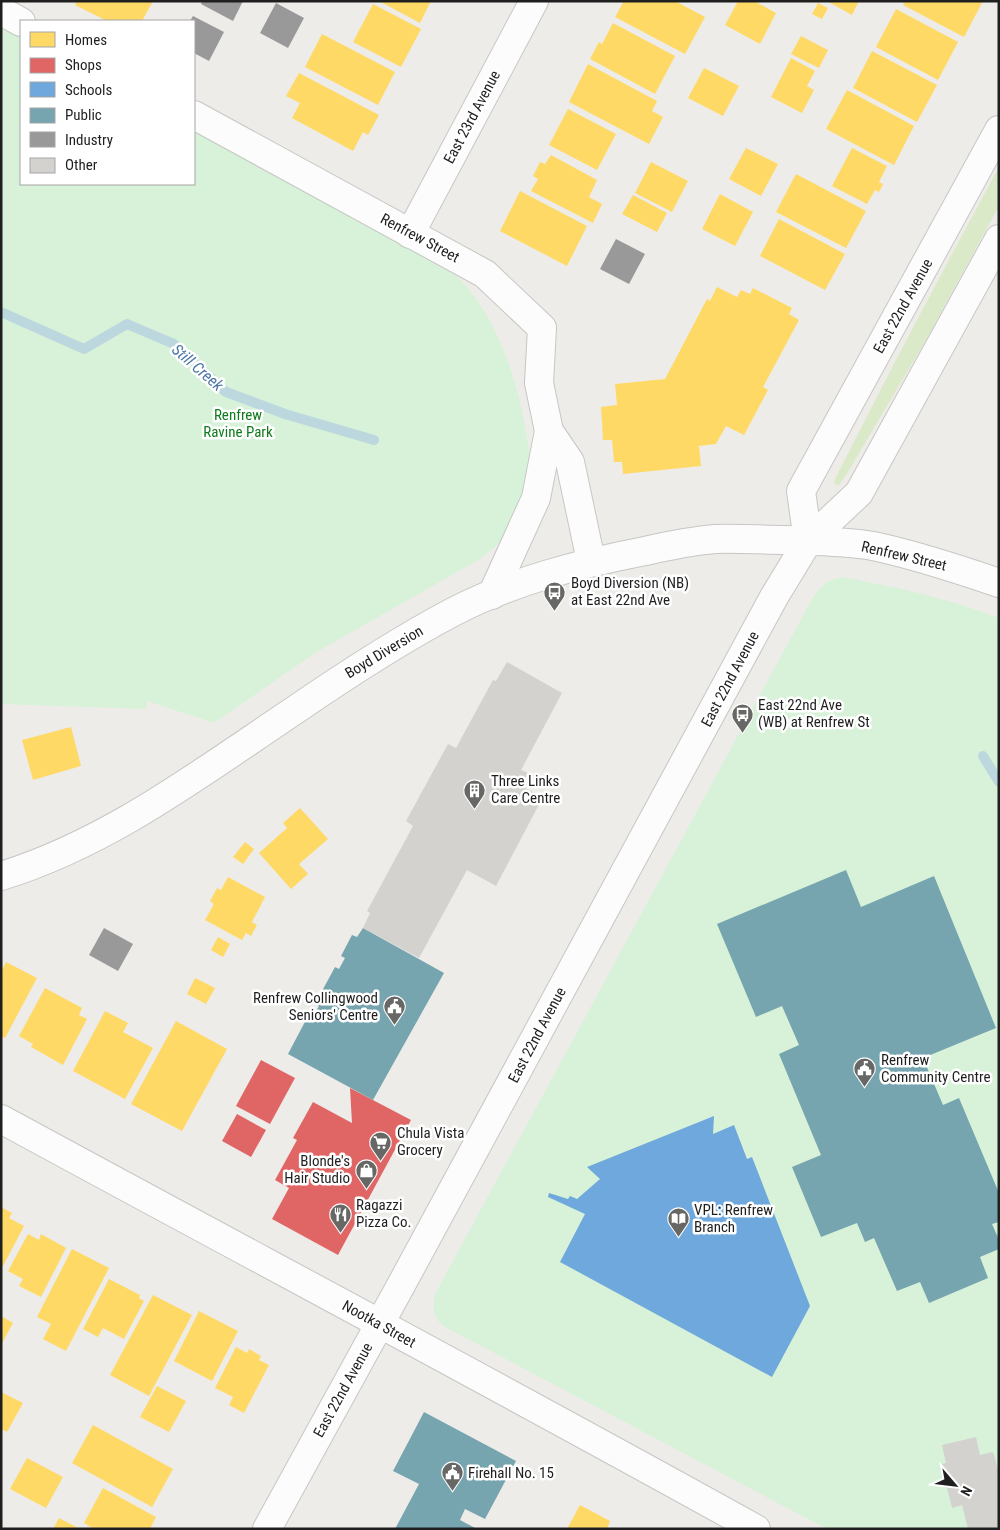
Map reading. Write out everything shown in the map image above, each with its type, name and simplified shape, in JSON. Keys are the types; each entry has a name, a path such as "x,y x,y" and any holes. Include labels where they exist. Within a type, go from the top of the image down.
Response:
{"street":[{"name":"East 23rd Avenue","path":"410,234 534,1"},
{"path":"1,10 20,21"},
{"name":"Renfrew Street","path":"195,116 486,274 542,328 539,383 549,431 570,462 591,561"},
{"name":"East 22nd Avenue","path":"808,541 801,491 999,130"},
{"name":"East 22nd Avenue","path":"267,1529 774,598 808,541 859,493 999,239"},
{"name":"Renfrew Street","path":"492,595 536,498 549,431"},
{"name":"Boyd Diversion","path":"1,876 70,850 111,828 168,794 340,679 404,639 454,612 492,595 543,575 591,561 713,539 808,541"},
{"name":"Renfrew Street","path":"808,541 870,546 937,562 999,584"},
{"name":"Nootka Street","path":"1,1119 756,1529"}],"green space":[{"name":"Renfrew Ravine Park","path":"1,25 20,35 20,185 195,185 195,131 445,267 462,282 477,300 501,344 518,392 531,474 522,500 503,538 480,559 315,653 214,723 147,701 146,709 1,704"},
{"path":"999,167 999,206 927,338 848,472 839,485 836,485 835,479"},
{"path":"842,577 941,599 999,618 999,1529 827,1529 445,1327 434,1313 435,1294 812,599 824,584"}],"building: Homes":[{"path":"77,1 153,1 143,20 105,20 75,5"},
{"path":"379,1 431,1 420,23"},
{"path":"624,1 675,1 705,17 685,54 615,17"},
{"path":"738,1 754,1 776,13 760,44 725,25"},
{"path":"827,1 859,1 852,15"},
{"path":"905,1 983,1 964,37 903,5"},
{"path":"818,3 828,8 822,19 812,14"},
{"path":"373,4 421,29 401,67 353,42"},
{"path":"896,9 958,42 938,80 876,47"},
{"path":"613,23 675,56 655,94 590,59 599,42 602,44"},
{"path":"322,34 395,72 378,105 305,67"},
{"path":"801,36 828,50 819,68 791,54"},
{"path":"872,51 937,85 917,122 853,88"},
{"path":"791,58 815,71 807,86 814,90 802,113 771,97"},
{"path":"588,64 657,101 652,111 663,117 649,144 569,102"},
{"path":"704,68 739,86 723,116 688,98"},
{"path":"299,73 379,115 368,135 363,132 353,151 292,118 300,103 286,96"},
{"path":"847,90 914,126 894,165 826,129"},
{"path":"568,109 616,134 597,170 549,145"},
{"path":"746,148 778,164 761,196 729,179"},
{"path":"852,148 887,166 879,182 883,184 879,192 875,190 867,204 832,186"},
{"path":"551,155 597,180 589,197 602,204 593,223 531,191 538,179 533,176 540,162 545,164"},
{"path":"651,162 688,181 672,212 635,193"},
{"path":"796,174 866,211 846,248 776,212"},
{"path":"520,191 587,226 567,266 500,231"},
{"path":"720,194 753,212 735,246 702,229"},
{"path":"633,195 667,213 657,232 622,214"},
{"path":"779,219 845,254 825,290 760,256"},
{"path":"717,287 737,297 741,290 750,294 753,288 792,308 789,314 799,320 763,387 768,390 744,435 726,426 716,444 699,446 701,466 623,474 622,462 614,462 612,440 603,440 601,407 617,405 615,384 665,379 707,299 710,301"},
{"path":"71,727 81,766 33,780 22,740"},
{"path":"300,808 328,839 299,864 308,874 291,889 259,853 287,828 283,823"},
{"path":"245,842 254,849 243,864 233,857"},
{"path":"228,877 265,897 252,922 257,925 251,936 246,933 242,940 205,920 214,904 210,901 217,888 221,890"},
{"path":"218,937 230,944 223,957 211,950"},
{"path":"6,962 37,978 5,1038 1,1036 1,972"},
{"path":"195,978 215,988 206,1004 187,994"},
{"path":"45,988 82,1008 79,1015 87,1019 63,1065 31,1047 33,1044 19,1036"},
{"path":"105,1011 128,1023 123,1032 153,1048 125,1099 73,1071"},
{"path":"176,1021 227,1049 182,1131 131,1104"},
{"path":"1,1207 12,1213 9,1218 24,1226 3,1266 1,1265"},
{"path":"28,1234 39,1240 41,1234 66,1248 41,1297 19,1286 23,1279 8,1271"},
{"path":"72,1249 109,1268 66,1351 43,1339 51,1324 37,1317"},
{"path":"109,1279 140,1295 139,1298 144,1301 124,1339 103,1328 98,1337 83,1329"},
{"path":"153,1295 192,1315 149,1396 110,1375"},
{"path":"199,1311 238,1331 212,1381 174,1361"},
{"path":"1,1316 13,1323 1,1345"},
{"path":"236,1347 247,1353 249,1349 261,1356 259,1360 269,1365 244,1413 229,1405 233,1397 215,1388"},
{"path":"157,1386 186,1401 169,1432 140,1417"},
{"path":"1,1392 23,1403 7,1432 1,1429"},
{"path":"93,1425 173,1469 152,1507 72,1463"},
{"path":"27,1458 63,1477 46,1508 10,1489"},
{"path":"103,1488 156,1517 150,1529 94,1529 84,1523"},
{"path":"580,1505 610,1521 607,1529 567,1529"},
{"path":"59,1518 80,1529 53,1529"}],"building: Shops":[{"path":"261,1060 295,1078 270,1124 236,1106"},
{"path":"350,1088 411,1120 338,1255 272,1219 289,1188 275,1180 297,1140 293,1138 313,1102 352,1123"},
{"path":"237,1114 266,1130 251,1157 222,1141"}],"building: Schools":[{"name":"VPL: Renfrew Branch","path":"714,1116 713,1134 734,1125 747,1159 752,1157 810,1306 772,1377 560,1262 585,1214 548,1197 549,1193 568,1199 570,1196 577,1199 600,1179 587,1167"}],"building: Public":[{"name":"Renfrew Community Centre","path":"846,870 861,907 934,876 996,1028 923,1058 943,1105 959,1098 999,1193 999,1222 992,1224 999,1240 999,1249 980,1257 988,1278 929,1303 920,1282 897,1291 874,1238 865,1242 857,1223 821,1237 792,1167 821,1155 779,1054 799,1045 782,1006 756,1017 717,924"},
{"path":"363,928 444,973 373,1100 288,1054 308,1016 312,1018 319,1006 315,1004 335,967 339,969 345,958 341,956 352,935 357,937"},
{"path":"424,1412 516,1461 485,1519 465,1509 460,1520 477,1529 395,1529 419,1484 393,1471"}],"building: Industry":[{"path":"202,1 243,1 233,21 201,4"},
{"path":"276,3 304,18 288,48 260,33"},
{"path":"193,16 224,32 209,61 195,54 195,20 191,20"},
{"path":"616,239 645,254 629,284 600,269"},
{"path":"104,928 133,944 118,971 89,955"}],"building: Other":[{"name":"Three Links Care Centre","path":"507,662 562,693 521,770 528,773 521,786 543,797 496,886 467,870 419,958 363,928 370,913 367,911 413,826 406,821 448,744 456,748 493,680 496,681"},
{"path":"976,1437 980,1455 993,1452 999,1473 999,1529 968,1529 962,1505 952,1508 941,1464 946,1463 942,1445"}],"waterway":[{"name":"Still Creek","path":"1,312 84,349 127,324 174,344 226,392 285,414 374,440"},
{"name":"Still Creek","path":"983,756 999,782"}],"place":[{"name":"Boyd Diversion (NB) at East 22nd Ave","path":"555,611"},
{"name":"East 22nd Ave (WB) at Renfrew St","path":"742,733"},
{"name":"Three Links Care Centre","path":"475,809"},
{"name":"Renfrew Collingwood Seniors' Centre","path":"394,1026"},
{"name":"Renfrew Community Centre","path":"865,1088"},
{"name":"Chula Vista Grocery","path":"381,1161"},
{"name":"Blonde's Hair Studio","path":"366,1189"},
{"name":"Ragazzi Pizza Co.","path":"340,1233"},
{"name":"VPL: Renfrew Branch","path":"678,1238"},
{"name":"Firehall No. 15","path":"452,1492"}]}
